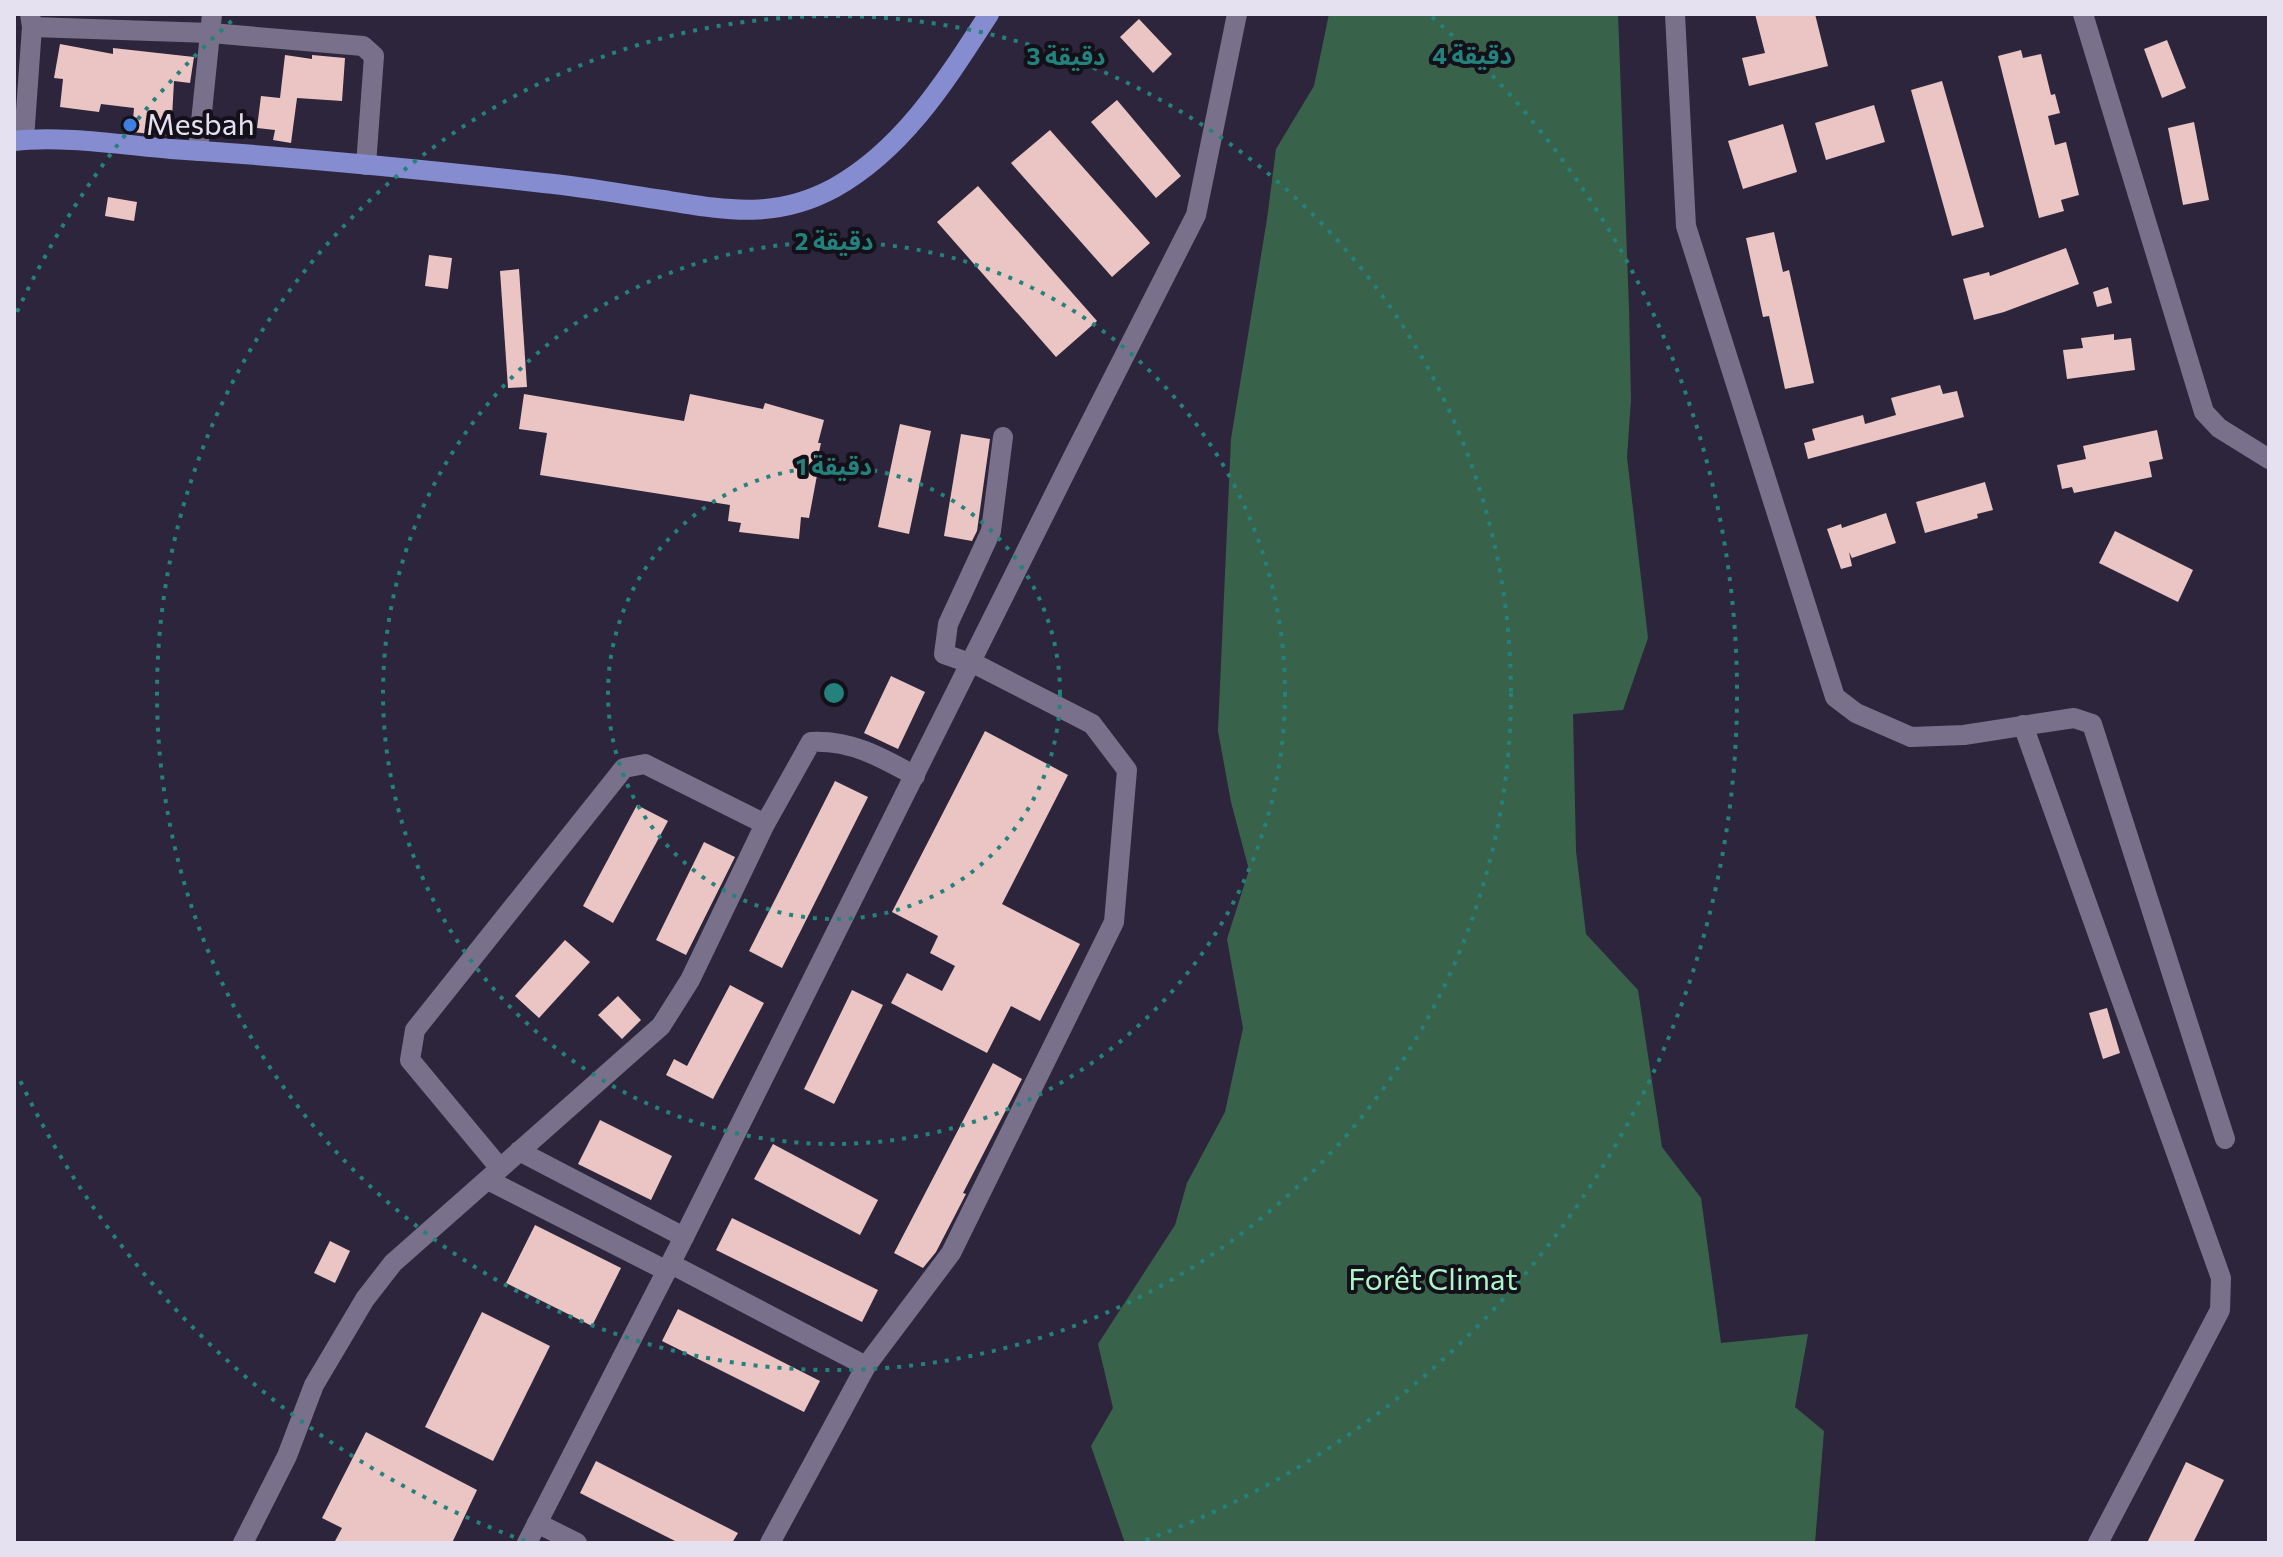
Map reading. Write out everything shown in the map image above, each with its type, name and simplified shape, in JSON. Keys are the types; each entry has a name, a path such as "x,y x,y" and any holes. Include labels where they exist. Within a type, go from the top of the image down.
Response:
{"main road":[{"path":"19,140 366,165 546,183 736,211 785,207 833,188 873,161 909,126 942,87 989,14"}],"street":[{"path":"527,1543 669,1268 1196,215 1237,14"},
{"path":"1675,14 1686,226 1835,697 1856,713 1911,737 1964,735 2074,718 2092,724 2225,1139"},
{"path":"2083,14 2204,412 2219,428 2269,459"},
{"path":"19,140 31,21 212,24 363,46 374,56 366,165"},
{"path":"198,151 212,24"},
{"path":"770,1543 866,1366 951,1253 1114,922 1127,770 1092,724 971,663 944,654 948,624 991,531 1003,437"},
{"path":"2023,725 2221,1278 2220,1310 2098,1543"},
{"path":"243,1543 287,1456 314,1385 365,1299 393,1263 661,1026 690,980 765,824 811,742 830,741 854,746 915,776"},
{"path":"765,824 645,764 624,768 415,1030 410,1060 494,1174 669,1268 866,1366"},
{"path":"519,1151 684,1237"},
{"path":"537,1523 577,1543"}],"green space":[{"name":"Forêt Climat","path":"1329,14 1618,14 1631,400 1627,457 1648,638 1623,710 1573,714 1576,851 1586,934 1638,990 1662,1147 1701,1198 1721,1343 1808,1334 1795,1407 1824,1431 1815,1543 1125,1543 1091,1446 1113,1408 1098,1344 1175,1225 1187,1183 1225,1112 1243,1028 1227,939 1249,870 1231,802 1218,731 1231,439 1276,149 1314,86"}],"building":[{"path":"1755,14 1815,14 1828,66 1749,86 1742,58 1765,53"},
{"path":"1139,19 1172,54 1153,73 1120,37"},
{"path":"2167,40 2186,88 2162,98 2144,49"},
{"path":"60,44 113,54 113,48 194,57 190,83 174,81 171,136 132,132 134,108 101,104 99,112 60,107 63,79 54,78"},
{"path":"2021,50 2023,58 2041,54 2051,95 2055,94 2060,113 2048,116 2055,145 2066,142 2079,195 2061,200 2064,211 2039,218 1998,56"},
{"path":"285,55 312,59 312,55 345,58 342,101 297,98 291,143 273,140 275,130 257,128 261,96 280,98"},
{"path":"1942,81 1984,227 1952,236 1911,90"},
{"path":"1117,100 1181,176 1156,198 1091,122"},
{"path":"1874,105 1885,142 1826,160 1815,123"},
{"path":"2194,122 2209,200 2183,205 2168,128"},
{"path":"1783,124 1797,172 1743,189 1728,141"},
{"path":"1050,130 1150,243 1112,277 1011,163"},
{"path":"978,186 1097,321 1056,357 937,222"},
{"path":"108,197 137,202 134,221 105,216"},
{"path":"1774,232 1783,272 1789,270 1814,383 1785,389 1769,316 1763,317 1746,238"},
{"path":"2066,248 2079,284 1974,320 1963,279 1989,272 1990,276"},
{"path":"429,255 452,258 448,289 425,286"},
{"path":"519,269 527,387 508,388 500,271"},
{"path":"2108,287 2112,303 2097,307 2093,292"},
{"path":"2114,334 2114,340 2131,338 2135,370 2067,379 2063,350 2083,348 2081,338"},
{"path":"1940,385 1943,394 1957,391 1964,417 1808,459 1804,443 1815,440 1812,429 1863,415 1865,424 1896,415 1891,398"},
{"path":"524,394 684,421 690,394 763,409 765,403 824,420 818,443 821,443 815,470 818,470 809,518 801,517 799,539 739,532 741,523 728,521 730,505 540,475 547,433 519,429"},
{"path":"900,424 931,431 909,534 878,527"},
{"path":"2157,430 2163,459 2149,462 2152,477 2074,493 2072,487 2062,489 2057,465 2086,459 2083,446"},
{"path":"961,434 990,439 977,531 972,541 944,536"},
{"path":"1985,482 1993,510 1977,514 1978,518 1925,533 1916,502"},
{"path":"1886,513 1896,543 1852,558 1849,552 1852,566 1841,569 1827,529 1841,524 1842,528"},
{"path":"2115,531 2193,570 2178,602 2099,563"},
{"path":"891,676 925,692 898,749 864,733"},
{"path":"985,731 1068,775 1002,904 1080,944 1040,1021 1011,1006 987,1053 891,1003 907,973 942,991 955,966 930,953 938,936 892,912"},
{"path":"835,781 868,797 782,968 749,951"},
{"path":"637,805 668,821 613,923 583,906"},
{"path":"704,842 735,857 686,955 656,940"},
{"path":"565,940 590,962 539,1018 515,996"},
{"path":"730,985 764,1003 713,1099 666,1075 674,1059 687,1066"},
{"path":"852,990 883,1005 834,1104 804,1089"},
{"path":"618,996 641,1020 622,1039 598,1015"},
{"path":"2107,1008 2120,1053 2103,1059 2089,1013"},
{"path":"993,1063 1022,1079 936,1252 923,1268 894,1253"},
{"path":"600,1120 672,1156 651,1200 578,1164"},
{"path":"773,1144 878,1200 860,1235 754,1179"},
{"path":"732,1218 878,1290 862,1322 716,1250"},
{"path":"535,1225 621,1268 592,1326 506,1283"},
{"path":"330,1241 350,1251 335,1283 314,1273"},
{"path":"678,1309 820,1381 804,1412 662,1341"},
{"path":"482,1312 550,1346 493,1461 425,1427"},
{"path":"366,1432 477,1490 452,1543 334,1543 342,1528 322,1518"},
{"path":"596,1461 738,1533 732,1543 679,1543 580,1493"},
{"path":"2186,1462 2224,1480 2193,1543 2147,1543"}],"place":[{"name":"Mesbah","path":"130,125"}]}
